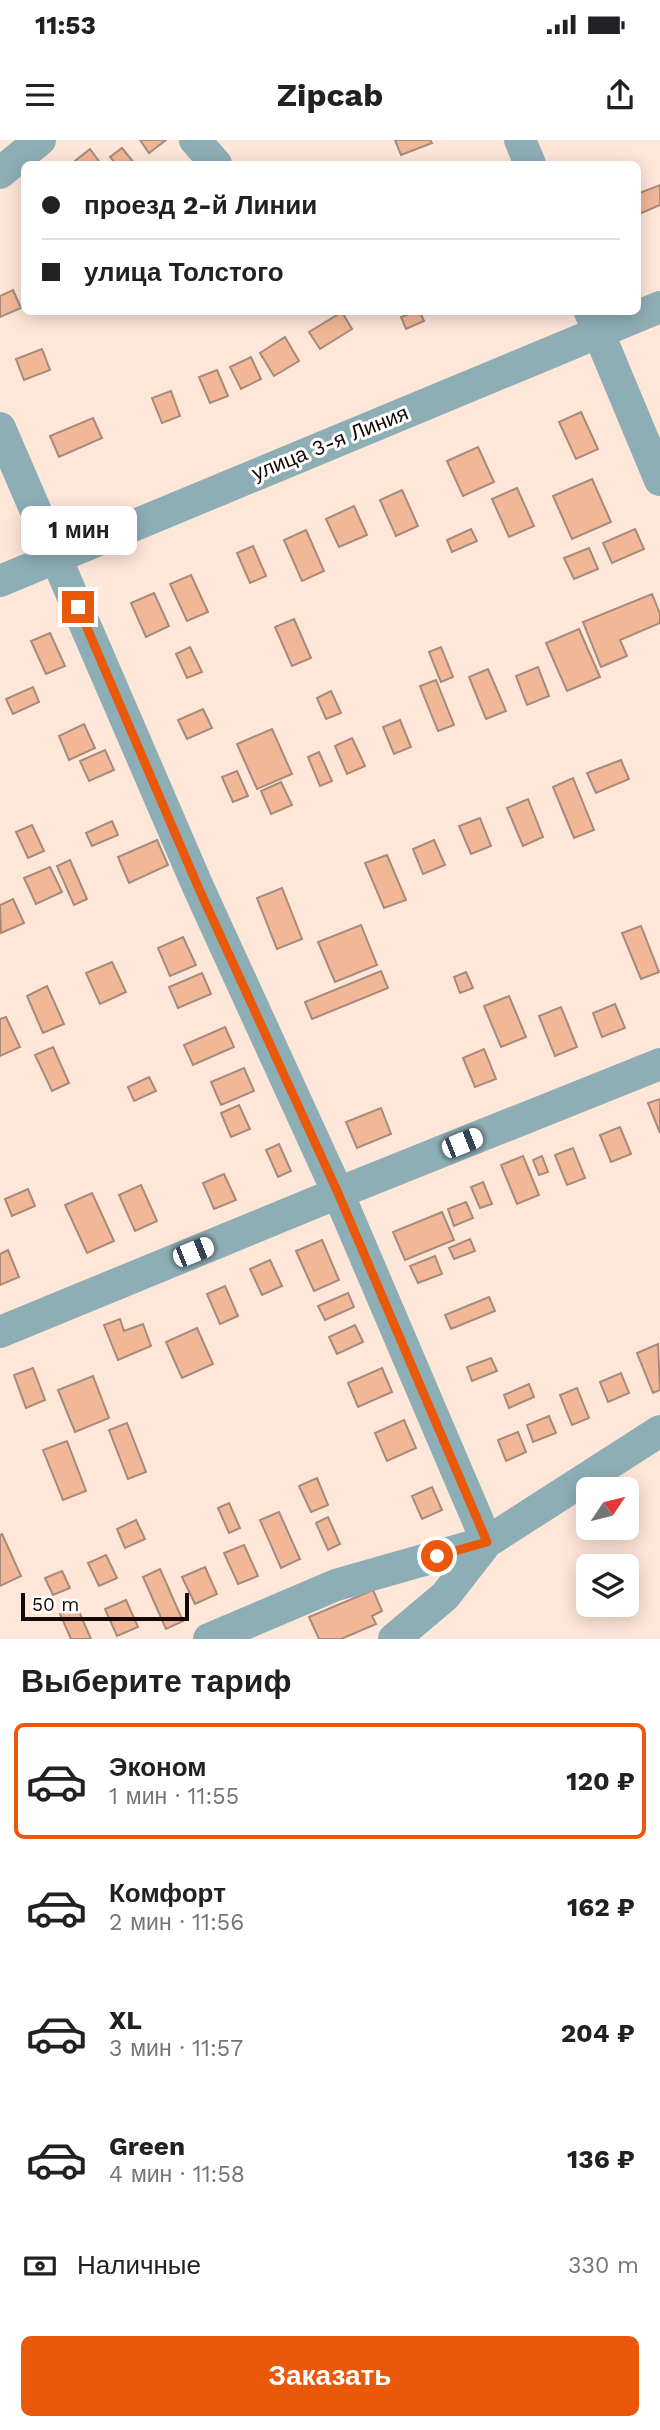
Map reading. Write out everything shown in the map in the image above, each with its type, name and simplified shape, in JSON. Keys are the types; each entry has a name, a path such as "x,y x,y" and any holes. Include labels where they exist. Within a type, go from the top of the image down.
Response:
{"street":[{"path":"0,173 40,140"},
{"path":"195,140 213,161"},
{"path":"520,140 529,161"},
{"name":"улица 3-я Линия","path":"641,311 660,307"},
{"name":"улица 3-я Линия","path":"0,581 594,322 625,315"},
{"path":"594,322 660,480"},
{"path":"0,428 199,889 338,1193 487,1542"},
{"path":"0,1332 660,1064"},
{"path":"209,1639 336,1585 487,1542 660,1431"},
{"path":"394,1639 445,1596 487,1542"}],"building":[{"path":"140,140 166,140 149,153"},
{"path":"395,140 430,140 432,143 401,155"},
{"path":"122,148 133,161 113,161 110,157"},
{"path":"90,149 99,161 75,161"},
{"path":"660,185 660,205 641,213 641,192"},
{"path":"13,290 21,308 0,317 0,296"},
{"path":"337,315 344,315 352,329 320,349 309,332"},
{"path":"421,315 424,321 406,329 401,317"},
{"path":"285,337 299,361 274,376 260,353"},
{"path":"42,349 50,370 24,380 16,359"},
{"path":"251,357 261,379 241,389 230,367"},
{"path":"217,370 228,396 210,403 199,377"},
{"path":"171,391 180,416 162,423 152,398"},
{"path":"581,412 598,449 576,459 559,422"},
{"path":"93,418 102,438 59,457 50,436"},
{"path":"478,447 494,482 463,496 447,461"},
{"path":"592,479 611,522 572,539 553,496"},
{"path":"517,488 534,526 509,537 492,499"},
{"path":"402,490 418,526 396,536 380,500"},
{"path":"354,506 367,535 339,547 326,519"},
{"path":"471,529 477,541 452,552 447,540"},
{"path":"635,529 644,549 612,563 603,543"},
{"path":"306,530 324,571 302,581 284,540"},
{"path":"253,546 266,576 250,583 237,553"},
{"path":"589,548 598,569 574,579 564,558"},
{"path":"191,575 208,612 187,621 170,584"},
{"path":"154,593 169,626 146,637 131,603"},
{"path":"652,594 660,614 660,623 620,640 627,656 601,667 583,622"},
{"path":"294,619 311,658 292,666 275,627"},
{"path":"579,629 600,677 567,691 546,643"},
{"path":"50,633 65,666 46,674 31,641"},
{"path":"190,647 202,672 187,678 176,654"},
{"path":"441,647 453,677 441,682 429,652"},
{"path":"538,667 549,696 527,705 516,676"},
{"path":"488,669 506,711 486,719 469,677"},
{"path":"436,680 454,725 438,731 420,686"},
{"path":"33,687 39,702 13,714 6,699"},
{"path":"331,691 341,713 326,719 317,698"},
{"path":"203,709 212,728 187,739 178,720"},
{"path":"400,720 411,747 394,754 383,727"},
{"path":"84,724 95,748 69,760 59,736"},
{"path":"272,729 292,774 257,789 237,744"},
{"path":"352,738 365,766 347,774 335,746"},
{"path":"105,750 114,770 89,781 80,761"},
{"path":"319,752 332,781 320,786 308,757"},
{"path":"621,760 629,779 596,793 587,773"},
{"path":"237,771 248,796 233,802 222,777"},
{"path":"573,778 594,830 574,838 553,787"},
{"path":"281,782 292,805 271,814 261,791"},
{"path":"528,799 543,837 523,846 507,808"},
{"path":"480,818 491,846 471,854 459,826"},
{"path":"112,821 118,835 92,846 86,833"},
{"path":"32,825 44,851 28,858 16,832"},
{"path":"157,840 168,865 129,883 118,857"},
{"path":"434,840 445,865 423,874 413,849"},
{"path":"387,855 406,900 384,908 365,863"},
{"path":"70,860 87,899 74,905 57,866"},
{"path":"50,867 62,892 36,904 24,878"},
{"path":"282,888 302,939 277,949 257,898"},
{"path":"13,899 24,923 1,933 0,905"},
{"path":"361,925 377,965 335,982 318,942"},
{"path":"641,926 659,972 641,979 622,933"},
{"path":"183,937 196,965 170,976 158,948"},
{"path":"112,962 126,992 100,1004 86,973"},
{"path":"381,971 388,988 312,1019 305,1002"},
{"path":"466,972 473,988 460,993 454,977"},
{"path":"202,973 211,994 178,1008 169,987"},
{"path":"47,986 64,1024 43,1033 27,996"},
{"path":"509,996 526,1037 501,1047 484,1006"},
{"path":"615,1004 625,1028 602,1037 593,1013"},
{"path":"561,1007 577,1047 555,1056 539,1016"},
{"path":"6,1017 20,1047 0,1056 0,1019"},
{"path":"225,1027 234,1047 193,1065 184,1045"},
{"path":"53,1047 69,1083 52,1091 35,1055"},
{"path":"484,1049 496,1079 475,1087 463,1058"},
{"path":"244,1068 254,1091 221,1105 211,1082"},
{"path":"149,1077 156,1091 134,1101 128,1087"},
{"path":"660,1099 660,1133 648,1103"},
{"path":"239,1105 250,1129 231,1137 221,1113"},
{"path":"381,1108 391,1134 357,1148 346,1122"},
{"path":"620,1127 631,1154 611,1162 600,1135"},
{"path":"279,1144 291,1171 278,1177 266,1150"},
{"path":"573,1148 585,1178 567,1185 555,1155"},
{"path":"523,1156 539,1195 517,1204 501,1165"},
{"path":"542,1156 548,1172 539,1175 533,1160"},
{"path":"224,1174 236,1200 214,1209 203,1183"},
{"path":"483,1182 492,1204 480,1208 471,1187"},
{"path":"141,1185 157,1221 135,1231 119,1195"},
{"path":"28,1189 35,1206 12,1216 5,1199"},
{"path":"92,1193 114,1241 87,1253 65,1205"},
{"path":"466,1202 473,1218 454,1226 448,1209"},
{"path":"442,1212 454,1240 405,1260 393,1232"},
{"path":"470,1239 475,1251 454,1259 449,1248"},
{"path":"322,1240 339,1280 314,1291 296,1251"},
{"path":"8,1250 19,1277 0,1285 0,1254"},
{"path":"435,1256 442,1274 418,1283 410,1266"},
{"path":"270,1260 282,1286 262,1295 250,1269"},
{"path":"225,1286 238,1316 220,1324 207,1294"},
{"path":"348,1293 354,1307 325,1320 318,1306"},
{"path":"489,1297 495,1311 451,1329 445,1315"},
{"path":"120,1319 124,1331 143,1324 151,1346 118,1360 104,1325"},
{"path":"355,1325 363,1342 337,1354 329,1337"},
{"path":"197,1328 213,1364 182,1378 166,1342"},
{"path":"658,1344 660,1390 653,1393 637,1353"},
{"path":"491,1358 497,1371 472,1381 467,1367"},
{"path":"33,1368 45,1400 26,1408 14,1375"},
{"path":"382,1368 392,1392 358,1407 348,1383"},
{"path":"621,1373 629,1393 608,1402 600,1382"},
{"path":"93,1376 109,1418 75,1432 58,1390"},
{"path":"529,1384 534,1397 509,1408 504,1395"},
{"path":"577,1388 589,1418 572,1425 560,1395"},
{"path":"549,1416 556,1433 533,1442 527,1425"},
{"path":"404,1420 416,1448 387,1461 375,1433"},
{"path":"127,1423 146,1472 128,1479 109,1430"},
{"path":"518,1432 526,1452 506,1461 498,1440"},
{"path":"67,1441 86,1491 63,1500 43,1450"},
{"path":"317,1478 328,1505 311,1512 299,1486"},
{"path":"432,1487 442,1510 422,1519 412,1496"},
{"path":"229,1503 240,1528 229,1533 218,1508"},
{"path":"279,1512 300,1559 281,1568 260,1520"},
{"path":"328,1517 340,1544 328,1550 316,1523"},
{"path":"136,1520 145,1539 125,1548 117,1529"},
{"path":"2,1534 21,1576 0,1586 0,1535"},
{"path":"244,1545 258,1576 238,1584 224,1553"},
{"path":"106,1555 117,1578 99,1586 88,1563"},
{"path":"205,1567 217,1594 195,1604 182,1577"},
{"path":"160,1569 183,1621 166,1629 143,1577"},
{"path":"62,1571 70,1588 53,1595 45,1578"},
{"path":"373,1590 382,1611 372,1616 376,1624 341,1639 319,1639 309,1617"},
{"path":"126,1600 138,1627 117,1636 105,1609"},
{"path":"77,1607 91,1639 71,1639 60,1614"}],"route":[{"path":"78,607 199,889 338,1193 487,1542 437,1556"}]}
